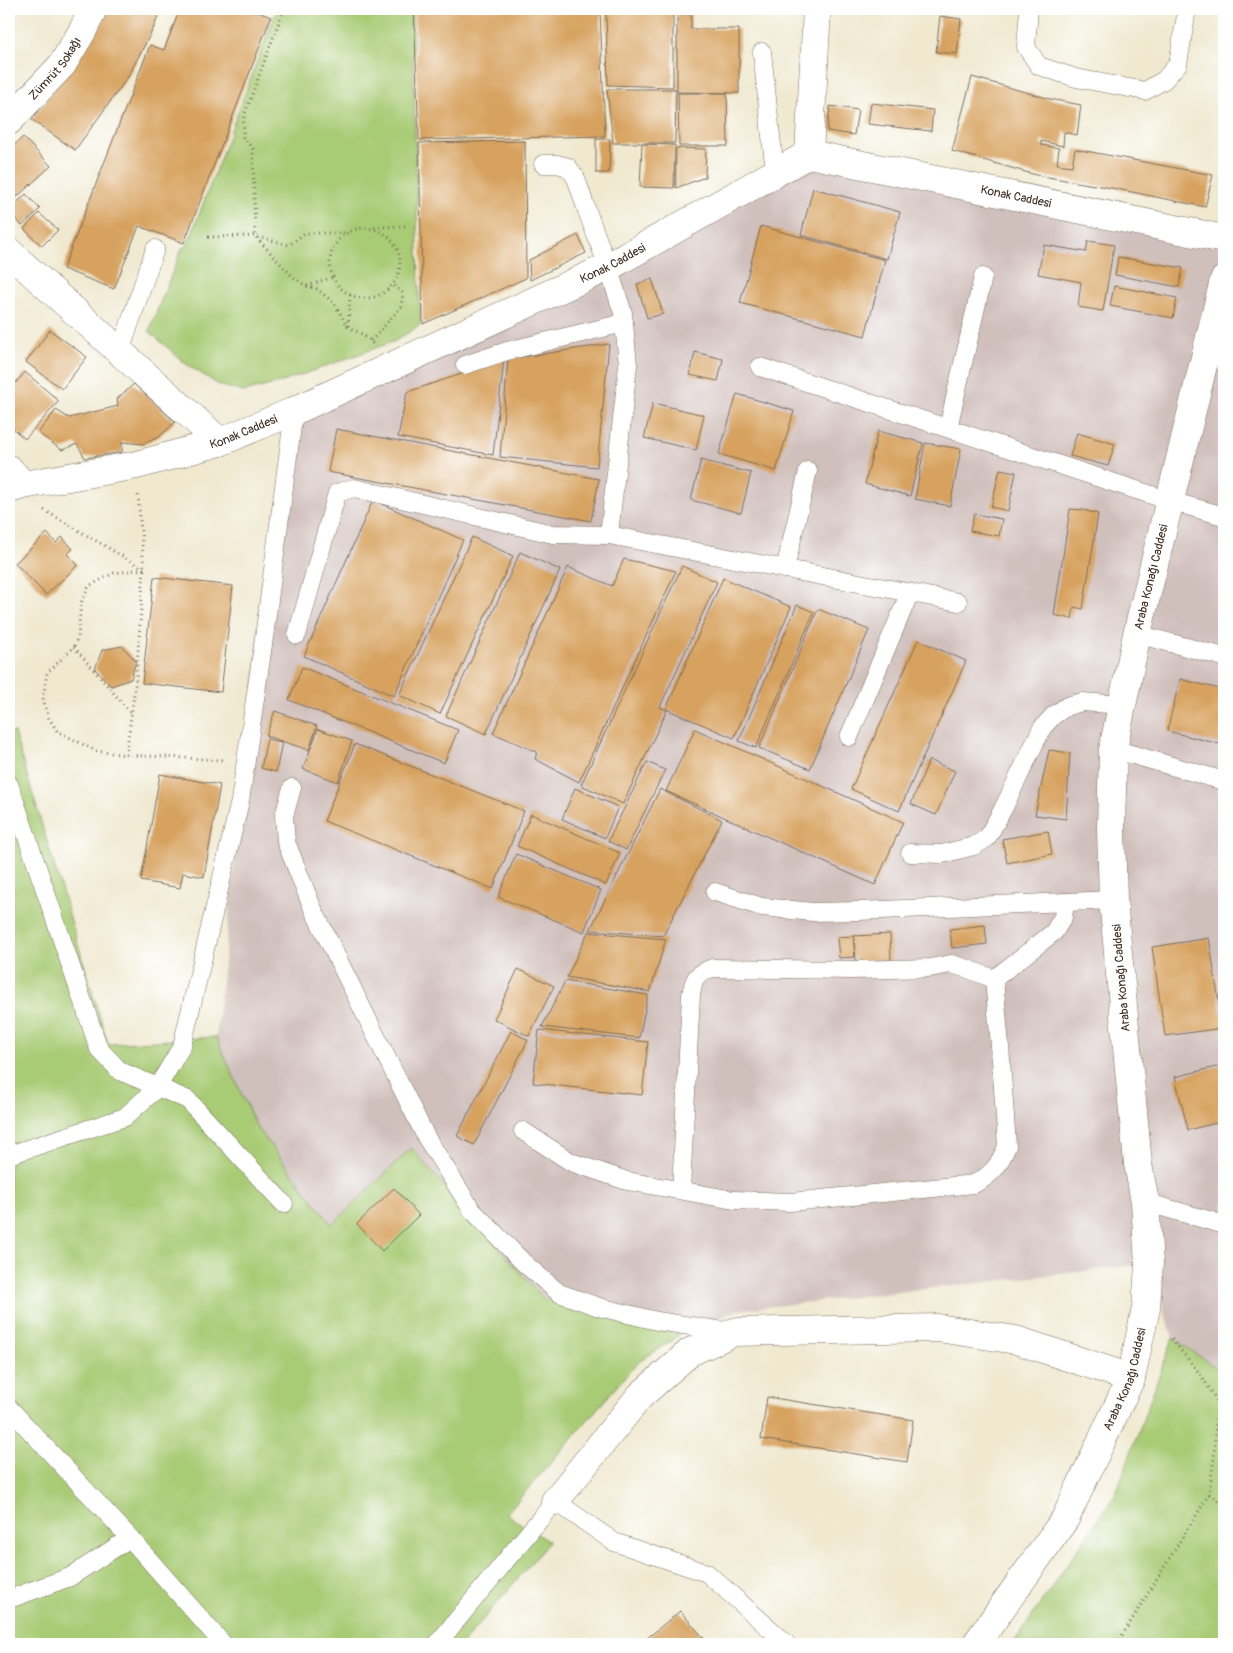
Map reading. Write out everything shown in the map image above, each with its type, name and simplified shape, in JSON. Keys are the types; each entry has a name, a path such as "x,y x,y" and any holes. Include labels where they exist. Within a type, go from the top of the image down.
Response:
{"street":[{"name":"Zümrüt Sokağı","path":"9,121 62,65 83,30 92,9"},
{"path":"809,154 817,9"},
{"name":"Konak Caddesi","path":"13,481 137,466 220,442 294,412 608,267 809,154 1224,239"},
{"path":"9,252 220,442"},
{"name":"Araba Konağı Caddesi","path":"976,1644 1065,1519 1131,1378 1146,1308 1148,1264 1145,1202 1138,1164 1114,900 1111,829 1113,749 1137,634 1221,307 1224,280"},
{"path":"555,1500 640,1396 690,1352 734,1332 938,1328 1016,1340 1131,1378"}],"lane":[{"path":"1029,9 1026,47 1039,66 1076,78 1145,91 1164,80 1178,64 1187,9"},
{"path":"762,52 775,173"},
{"path":"543,164 557,164 568,167 576,178 623,313 628,364 609,535"},
{"path":"120,352 155,249"},
{"path":"948,428 982,277"},
{"path":"465,365 507,351 624,322"},
{"path":"760,367 1224,516"},
{"path":"9,1155 125,1117 156,1088 182,1046 240,801 294,412"},
{"path":"784,569 808,471"},
{"path":"297,635 337,493 354,488 553,534 609,535 958,602"},
{"path":"849,737 910,592"},
{"path":"1137,634 1224,657"},
{"path":"910,853 942,854 974,846 986,838 1003,810 1042,728 1054,716 1067,706 1082,702 1122,705"},
{"path":"1113,749 1224,781"},
{"path":"9,784 99,1049 120,1071 156,1088 188,1100 284,1204"},
{"path":"292,788 284,816 286,842 313,909 426,1137 472,1210 525,1264 559,1293 599,1307 657,1321 734,1332"},
{"path":"715,892 762,907 813,912 1114,900"},
{"path":"994,979 1054,932 1063,917 1065,902"},
{"path":"681,1190 691,996 693,980 701,972 712,968 852,970 930,968 951,964 968,968 994,979"},
{"path":"523,1131 570,1162 627,1181 734,1200 791,1202 974,1184 990,1176 1001,1160 1007,1146 994,979"},
{"path":"1145,1202 1222,1228"},
{"path":"9,1408 130,1538 223,1644"},
{"path":"437,1644 555,1500 614,1542 707,1573 787,1644"},
{"path":"9,1599 70,1577 130,1538"}],"path":[{"path":"284,9 244,116 243,138 253,150 255,236 292,276 306,286 318,289 334,303 348,327 371,341 385,370"},
{"path":"208,237 255,236 289,245 305,233 344,233 356,228 406,226"},
{"path":"344,233 336,242 331,253 330,265 333,277 340,287 350,294 361,298 373,297 393,285 398,275 400,254 395,243 388,235 368,227"},
{"path":"306,286 333,277"},
{"path":"371,341 401,307 403,294 393,285"},
{"path":"348,327 350,294"},
{"path":"123,467 140,497 144,569 138,662 126,755"},
{"path":"13,481 43,510 144,569"},
{"path":"144,569 114,572 89,586 81,603 78,636 74,648 47,673 43,700 49,718 57,731 96,751 126,755 246,761"},
{"path":"74,648 131,713"},
{"path":"1117,1644 1209,1494 1214,1457 1217,1401 1201,1375 1146,1308"},
{"path":"1209,1494 1224,1505"}],"shaded area":[{"path":"809,154 1224,239 1224,1373 1173,1338 1148,1264 738,1310 680,1335 544,1299 411,1148 332,1226 256,1126 216,1037 265,576 294,411"}],"green space":[{"path":"277,9 412,9 420,325 395,341 282,382 244,392 219,385 186,364 149,331 182,248 187,246"},
{"path":"14,732 108,1044 216,1037 256,1126 332,1225 411,1148 544,1299 680,1335 637,1363 506,1514 549,1542 462,1644 9,1644 9,734"},
{"path":"1173,1338 1224,1373 1224,1644 1013,1644 1116,1493"}],"building":[{"path":"105,9 161,9 153,29 128,77 75,150 32,120"},
{"path":"180,9 250,9 271,17 184,243 139,226 114,289 63,269 150,45 164,50"},
{"path":"414,9 600,9 605,136 419,140"},
{"path":"606,12 673,13 673,87 608,85"},
{"path":"677,14 691,14 691,29 739,29 739,93 677,92"},
{"path":"940,16 961,19 957,54 936,52"},
{"path":"972,77 1050,99 1081,105 1077,135 1064,132 1063,146 1041,141 1041,145 1059,148 1057,164 1072,166 1075,149 1213,175 1205,207 1036,175 952,151"},
{"path":"607,89 676,89 675,143 613,143"},
{"path":"678,93 727,93 728,146 679,146"},
{"path":"871,103 933,110 931,131 868,124"},
{"path":"830,106 858,110 854,135 827,131"},
{"path":"23,137 51,166 9,204 9,150"},
{"path":"596,139 610,139 609,173 596,173"},
{"path":"525,141 526,278 423,324 419,143"},
{"path":"642,144 675,145 674,188 640,187"},
{"path":"676,148 706,149 705,177 676,188"},
{"path":"813,188 900,212 887,259 801,235"},
{"path":"26,194 40,209 22,226 9,210"},
{"path":"39,213 58,230 42,246 24,229"},
{"path":"761,226 885,260 865,336 740,303"},
{"path":"578,235 586,253 530,280 529,260"},
{"path":"1088,241 1114,245 1103,311 1078,307 1081,282 1038,274 1044,245 1086,252"},
{"path":"1118,257 1183,268 1179,287 1115,275"},
{"path":"652,279 663,314 647,318 637,284"},
{"path":"1114,286 1177,298 1173,318 1110,306"},
{"path":"50,330 87,357 62,389 26,362"},
{"path":"609,344 597,467 500,457 508,359"},
{"path":"695,352 723,359 718,381 690,375"},
{"path":"504,360 493,455 398,437 407,392"},
{"path":"25,372 59,401 25,439 9,425 9,391"},
{"path":"134,384 175,422 159,437 143,444 122,442 122,452 85,458 77,444 62,450 38,433 56,410 69,418 118,406 117,399"},
{"path":"737,394 794,411 776,471 719,454"},
{"path":"653,403 704,415 696,450 644,438"},
{"path":"336,429 599,479 591,521 328,472"},
{"path":"878,431 923,443 910,496 865,484"},
{"path":"1077,433 1115,444 1108,466 1070,456"},
{"path":"925,443 961,449 950,506 915,499"},
{"path":"701,460 751,473 741,513 691,500"},
{"path":"1000,469 1016,472 1008,511 991,507"},
{"path":"373,500 463,540 394,696 304,656"},
{"path":"1070,509 1098,514 1083,609 1074,607 1072,619 1054,615"},
{"path":"974,514 1002,519 999,536 970,531"},
{"path":"47,533 56,543 62,537 73,549 67,554 78,565 46,595 15,563"},
{"path":"472,537 513,556 440,714 399,695"},
{"path":"520,552 560,570 486,734 446,716"},
{"path":"624,559 676,571 579,782 535,759 537,752 493,733 568,567 612,586"},
{"path":"682,566 717,582 660,707 667,710 623,804 581,785"},
{"path":"154,577 233,586 221,692 142,683"},
{"path":"723,578 791,607 734,738 666,709"},
{"path":"797,605 814,612 756,748 739,741"},
{"path":"818,609 869,630 810,769 759,748"},
{"path":"918,640 966,661 899,811 851,789"},
{"path":"122,646 136,661 131,679 111,686 95,669 102,650"},
{"path":"302,667 458,730 444,763 289,700"},
{"path":"1180,679 1224,690 1224,745 1167,731"},
{"path":"275,711 317,726 309,750 266,736"},
{"path":"318,729 352,741 338,782 303,769"},
{"path":"695,729 903,822 875,885 666,791"},
{"path":"267,739 282,742 276,772 261,768"},
{"path":"355,744 524,811 493,889 324,821"},
{"path":"1049,750 1070,753 1066,819 1035,815"},
{"path":"929,760 955,771 936,815 911,804"},
{"path":"647,762 665,770 626,850 608,841"},
{"path":"160,774 220,785 204,877 183,873 180,888 141,881"},
{"path":"575,788 618,807 605,838 562,819"},
{"path":"660,789 722,820 663,936 590,930"},
{"path":"531,814 620,853 606,885 517,846"},
{"path":"1048,831 1052,854 1007,863 1002,839"},
{"path":"516,854 601,890 584,932 498,897"},
{"path":"985,925 987,944 952,948 950,929"},
{"path":"588,932 666,939 650,992 567,977"},
{"path":"890,934 891,960 856,962 854,936"},
{"path":"853,936 855,957 839,958 837,937"},
{"path":"1209,938 1223,1028 1165,1036 1152,947"},
{"path":"518,969 554,986 529,1036 494,1019"},
{"path":"565,981 648,995 639,1038 542,1027"},
{"path":"539,1030 648,1042 642,1095 533,1083"},
{"path":"511,1031 528,1040 474,1145 457,1136"},
{"path":"1224,1065 1224,1121 1188,1130 1175,1077"},
{"path":"394,1188 419,1215 382,1251 357,1224"},
{"path":"767,1397 913,1420 907,1462 761,1439"},
{"path":"680,1611 709,1644 640,1644"}]}
